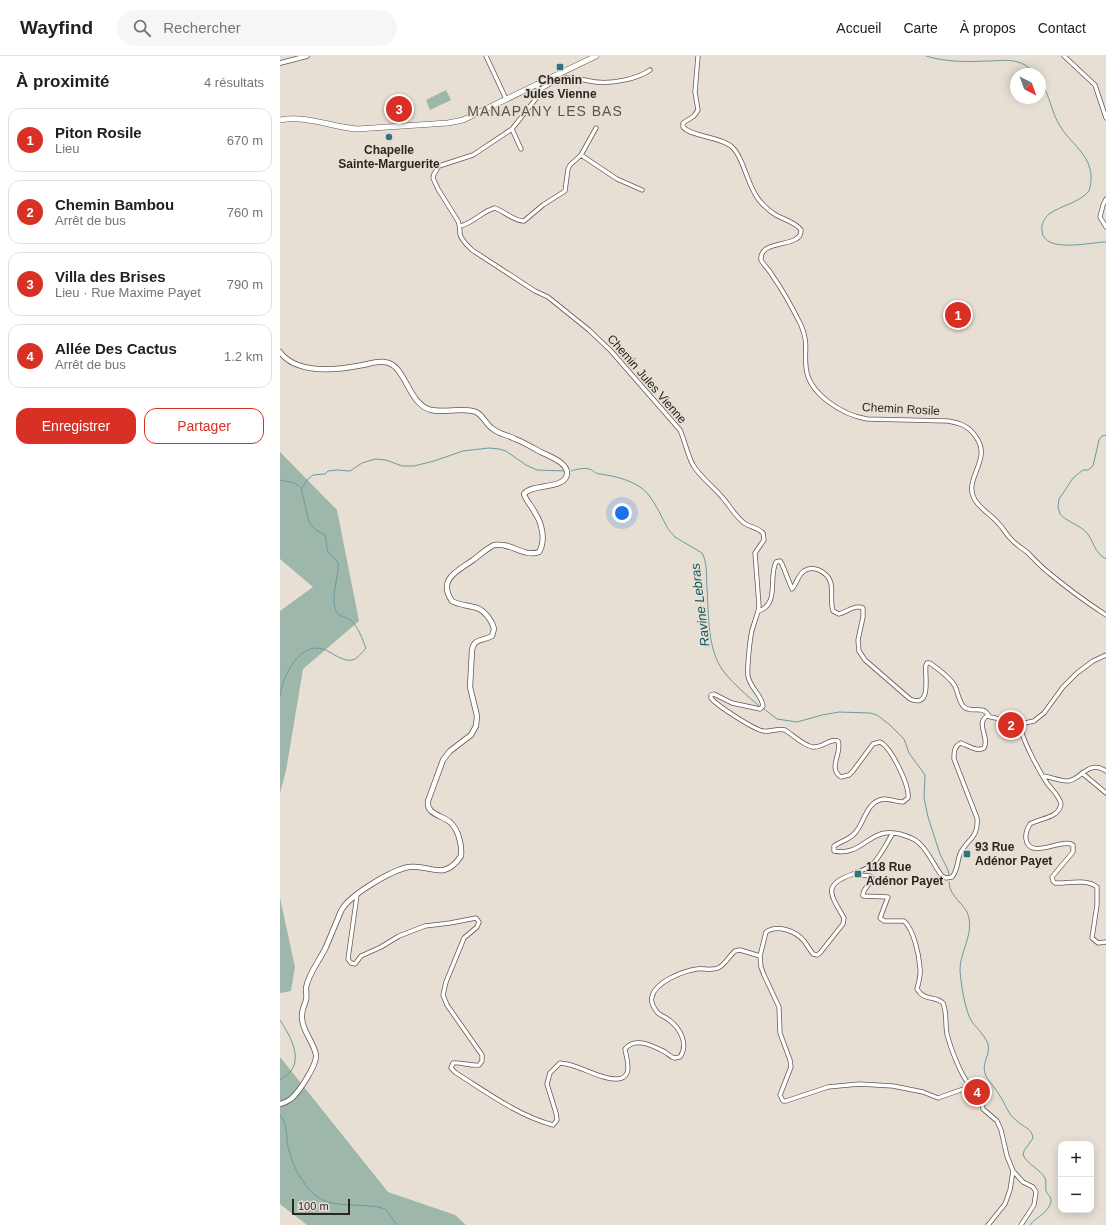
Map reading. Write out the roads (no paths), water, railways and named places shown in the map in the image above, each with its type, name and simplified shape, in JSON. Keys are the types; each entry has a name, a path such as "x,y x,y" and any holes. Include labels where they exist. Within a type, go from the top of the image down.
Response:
{"main road":[{"path":"280,120 300,118 310,119 357,129 448,123 463,120 506,99 538,87 596,56"},
{"path":"280,352 292,363 309,368 348,368 384,362 391,364 399,372 417,401 423,406 436,411 475,412 481,416 492,429 556,459 565,466 567,472 566,478 559,483 526,491 524,494 536,513 541,526 542,544 539,552 531,554 510,546 499,544 494,545 454,573 448,579 448,595 452,601 475,607 480,610 492,621 494,629 492,636 477,641 472,650 470,687 477,716 475,729 471,735 446,755 428,800 428,807 434,814 445,819 455,828 460,845 461,856 454,864 443,870 437,871 418,866 400,869 374,883 344,906 326,948 308,982 306,999 302,1009 302,1022 314,1049 316,1060 304,1084 291,1099 280,1104"}],"street":[{"path":"280,63 307,56"},
{"path":"486,56 506,99"},
{"name":"Chemin Rosile","path":"698,56 695,92 698,110 694,116 683,124 683,127 687,131 720,140 731,147 739,157 750,185 761,203 773,213 799,227 801,230 801,235 798,238 772,246 766,250 761,254 761,260 773,276 805,334 807,348 806,367 814,387 836,407 855,417 867,420 948,421 965,425 975,434 981,446 981,461 972,481 974,499 981,508 998,522 1011,540 1038,564 1086,601 1106,614"},
{"path":"1064,56 1095,86 1106,118"},
{"path":"538,87 561,79 572,78 597,82 623,80 644,74 650,70"},
{"name":"Chemin Jules Vienne","path":"538,87 538,96 512,129 474,155 439,166 433,178 438,190 453,212 460,226 460,236 472,250 535,291 555,302 600,340 680,430 692,464 698,472 745,523 763,533 764,540 755,553 759,611 753,627 748,675 752,687 762,702 762,708 756,709 732,703 714,694 711,695 711,698 723,708 762,731 785,730 808,746 814,747 822,746 832,740 838,741 839,746 835,770 841,777 849,775 853,771 873,744 877,742 882,743 899,768 907,787 908,798 903,802 886,799 874,804 867,810 856,832 848,839 836,844 833,849 837,851 854,849 884,833 893,833"},
{"path":"460,226 466,225 493,208 503,211 520,222 524,221 565,191 568,169 570,165 581,155 596,128"},
{"path":"512,129 521,149"},
{"path":"581,155 617,179 642,190"},
{"path":"1106,199 1100,217 1106,226"},
{"path":"759,611 768,606 771,599 776,562 780,561 782,564 792,589 798,576 804,571 810,568 818,569 827,576 831,582 832,608 835,612 841,614 859,606 863,608 863,617 858,640 859,651 866,660 910,699 918,700 923,696 927,682 926,665 927,663 930,663 955,686 961,702 965,707 972,710 982,709 989,716 1007,722 1020,724 1034,721 1039,718 1051,705 1063,687 1077,673 1093,661 1106,655"},
{"path":"978,1091 969,1087 938,1098 923,1092 893,1086 859,1084 828,1088 783,1101 780,1095 791,1067 790,1060 780,1033 779,1006 764,975 760,956 766,932 781,928 804,940 813,954 817,955 820,953 844,921 832,896 832,888 837,881 866,869 873,864 893,833 910,837 920,844 942,876 949,879 954,875 960,854 974,836 978,824 954,759 954,751 957,746 962,743 976,749 981,750 984,748 986,740 982,723 983,719 989,716"},
{"path":"1020,724 1022,734 1043,776 1060,800 1058,812 1030,824 1026,834 1027,842 1032,847 1036,848 1047,848 1068,842 1073,845 1073,852 1055,872 1052,877 1053,881 1060,884 1090,882 1097,887 1097,905 1092,938 1098,943 1106,942"},
{"path":"1043,776 1068,781 1074,779 1087,770 1101,768 1106,771"},
{"path":"1082,773 1106,793"},
{"path":"856,872 859,876 870,876 872,878 872,881 864,891 863,896 888,897 880,918 884,921 904,922 908,925 914,941 920,968 920,978 917,990 924,997 936,999 943,1003 947,1017 947,1033 962,1074 968,1084 982,1093 982,1109 997,1121 1002,1130 1007,1156 1013,1171 1023,1182 1032,1186 1036,1192 1034,1205 1021,1225"},
{"path":"357,895 348,959 351,963 355,964 361,956 399,936 425,926 450,924 476,918 479,922 477,927 464,938 446,982 443,995 447,1005 482,1055 482,1061 479,1065 470,1066 453,1063 451,1068 456,1073 510,1108 538,1121 553,1125 556,1120 556,1113 547,1084 550,1073 560,1063 568,1063 608,1078 617,1079 623,1078 628,1069 624,1049 628,1044 634,1042 643,1043 654,1046 673,1058 680,1057 684,1051 684,1042 679,1030 670,1020 658,1013 653,1006 651,999 654,990 663,982 678,974 697,968 719,968 735,951 740,950 760,956"},
{"path":"988,1225 1005,1204 1010,1190 1013,1171"}],"waterway":[{"path":"926,56 956,61 1006,60 1021,63 1029,68"},
{"path":"1046,92 1057,121 1088,163 1091,172 1091,183 1089,191 1085,195 1049,214 1042,224 1042,231 1045,238 1059,245 1080,245 1106,242"},
{"path":"1106,435 1102,436 1099,440 1093,466 1088,470 1083,470 1073,478 1059,499 1058,507 1060,514 1063,517 1080,527 1089,535 1096,549 1106,559"},
{"name":"Ravine Lebras","path":"302,488 308,479 313,475 325,474 328,471 337,470 350,471 362,463 375,459 386,460 402,466 414,466 463,451 489,448 506,451 526,465 537,470 565,471"},
{"name":"Ravine Lebras","path":"571,471 589,469 598,474 612,476 632,482 648,494 668,529 675,537 702,553 706,566 709,621 714,654 718,663 728,677 759,706"},
{"path":"280,480 295,483 301,488 309,522 316,530 325,535 328,552 338,562 334,593 334,605 336,611 340,615 349,619 355,625 366,648 360,655 352,660 345,660 323,649 314,648 306,651 299,656 288,671 281,688 280,696"},
{"name":"Ravine Lebras","path":"764,709 777,719 797,722 839,712 870,713 877,715 890,725 904,739 909,753 925,775 924,798 928,817 949,876"},
{"name":"Ravine Lebras","path":"949,882 952,892 965,908 969,918 970,925 968,938 960,965 960,971 967,1011 972,1022 987,1041 989,1048 984,1072 1002,1099 1011,1116 1031,1132 1033,1138 1023,1155 1028,1162 1045,1178 1046,1191 1051,1199 1050,1205 1042,1215 1034,1220 1030,1225"},
{"path":"280,1020 291,1039 295,1053 294,1066 290,1072 280,1080"},
{"path":"280,1115 286,1126 288,1147 292,1160 301,1179 315,1195 327,1202 382,1208 386,1210 397,1225"}],"place":[{"name":"Chemin Jules Vienne","path":"560,67"},
{"name":"Villa des Brises","path":"399,109"},
{"name":"Chapelle Sainte-Marguerite","path":"389,137"},
{"name":"Piton Rosile","path":"958,315"},
{"name":"Chemin Bambou","path":"1011,725"},
{"name":"93 Rue Adénor Payet","path":"967,854"},
{"name":"118 Rue Adénor Payet","path":"858,874"},
{"name":"Allée Des Cactus","path":"977,1092"}],"district":[{"name":"MANAPANY LES BAS","path":"545,111"}]}
